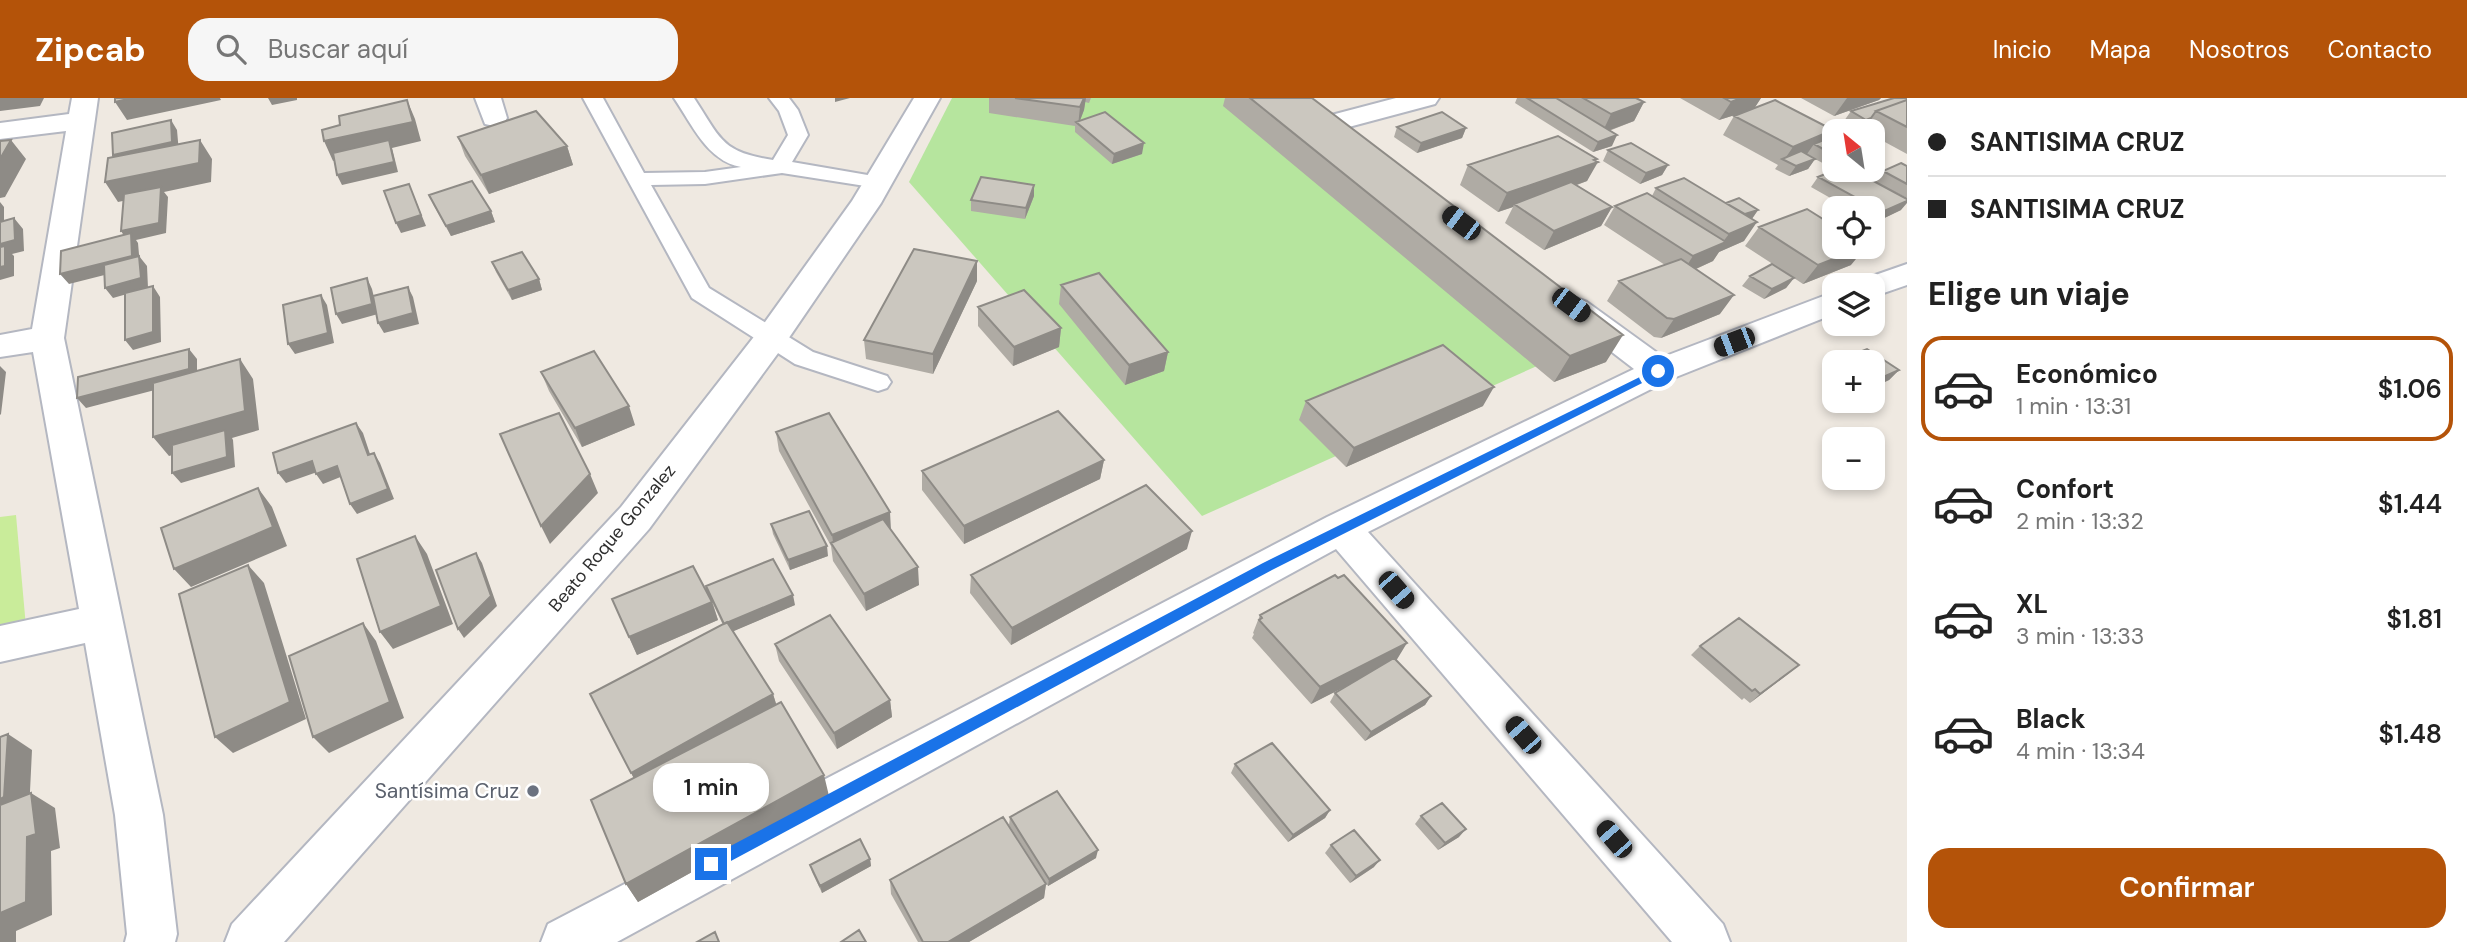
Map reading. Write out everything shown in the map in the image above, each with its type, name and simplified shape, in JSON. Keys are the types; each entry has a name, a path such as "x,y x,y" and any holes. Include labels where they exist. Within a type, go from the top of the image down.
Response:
{"street":[{"name":"Beato Roque Gonzalez","path":"250,942 635,517 772,337 878,183 928,98"},
{"path":"1330,124 1426,98"},
{"path":"1303,104 1363,149"},
{"path":"0,131 82,109 47,338 139,815 152,934 150,942"},
{"path":"1549,289 1658,371"},
{"path":"566,942 1341,528 1658,371 1822,307"},
{"path":"0,346 47,338"},
{"path":"1341,528 1705,942"},
{"path":"0,644 100,622"}],"lane":[{"path":"593,98 700,293 804,358 878,382"},
{"path":"684,98 716,146 736,160 878,183"},
{"path":"778,168 797,135 788,110 779,98"},
{"path":"637,179 705,178 778,168"}],"green space":[{"path":"952,98 1267,98 1584,345 1202,516 909,182"},
{"path":"16,515 26,627 0,632 0,517"}],"building":[{"path":"115,98 132,98 115,102"},
{"path":"1015,98 1084,98 1080,107"},
{"path":"1250,98 1312,98 1623,335 1570,356"},
{"path":"1527,98 1556,98 1617,135 1598,142"},
{"path":"1583,98 1636,98 1644,102 1611,114"},
{"path":"1724,98 1741,98 1731,102"},
{"path":"1894,98 1907,98 1876,111 1868,119 1851,111"},
{"path":"407,100 413,122 324,141 322,130 340,125 339,116"},
{"path":"1775,100 1822,124 1822,135 1793,147 1734,116"},
{"path":"1907,100 1907,127 1876,111"},
{"path":"536,111 567,146 481,175 458,137"},
{"path":"1105,112 1144,143 1114,154 1076,122"},
{"path":"1442,112 1466,128 1421,143 1397,127"},
{"path":"171,120 172,142 113,155 112,133"},
{"path":"1558,136 1598,162 1507,193 1468,165"},
{"path":"11,140 0,159 0,141"},
{"path":"200,140 199,163 105,182 108,158"},
{"path":"389,140 394,162 337,175 333,153"},
{"path":"1822,141 1822,148 1814,144"},
{"path":"1631,143 1668,165 1646,173 1608,150"},
{"path":"1801,151 1815,159 1796,166 1782,159"},
{"path":"1901,163 1907,166 1907,184 1885,172"},
{"path":"981,177 1034,185 1026,208 971,200"},
{"path":"1684,178 1757,222 1729,234 1656,188"},
{"path":"472,181 491,211 446,226 429,195"},
{"path":"1571,182 1612,207 1554,231 1514,204"},
{"path":"1827,182 1875,182 1907,201 1885,211 1885,196 1853,196"},
{"path":"409,184 421,215 396,223 384,191"},
{"path":"161,187 159,223 121,231 124,194"},
{"path":"1647,193 1726,242 1693,256 1615,206"},
{"path":"1739,198 1758,210 1745,214 1726,203"},
{"path":"1807,209 1822,218 1822,259 1833,259 1818,265 1759,227"},
{"path":"14,218 15,240 0,244 0,222"},
{"path":"131,233 132,256 60,274 61,251"},
{"path":"5,246 5,266 0,267 0,247"},
{"path":"914,249 977,261 933,354 864,340"},
{"path":"522,252 539,279 508,290 492,262"},
{"path":"139,256 141,278 105,288 104,265"},
{"path":"1681,259 1734,295 1674,319 1667,318 1619,281"},
{"path":"1772,264 1794,278 1772,289 1750,276"},
{"path":"1099,273 1168,352 1129,365 1061,285"},
{"path":"367,278 372,304 336,314 331,288"},
{"path":"153,286 153,332 125,340 125,293"},
{"path":"408,287 413,313 378,323 373,296"},
{"path":"1024,290 1061,328 1014,347 978,307"},
{"path":"321,295 328,333 288,344 283,305"},
{"path":"1443,345 1494,387 1354,448 1306,401"},
{"path":"189,349 189,369 77,398 78,377"},
{"path":"594,351 629,406 575,428 541,372"},
{"path":"240,359 245,411 153,437 153,383"},
{"path":"1885,361 1899,370 1885,376"},
{"path":"1058,411 1104,460 964,526 922,471"},
{"path":"559,413 590,474 541,526 500,434"},
{"path":"829,413 890,512 832,535 776,432"},
{"path":"356,423 368,455 374,453 388,489 350,504 337,466 316,474 312,461 278,473 273,453"},
{"path":"225,430 227,457 172,473 172,445"},
{"path":"1146,485 1192,531 1012,628 971,575"},
{"path":"258,488 273,527 174,569 161,528"},
{"path":"809,511 827,546 788,560 771,524"},
{"path":"883,519 918,567 864,594 831,543"},
{"path":"415,536 441,606 380,632 357,559"},
{"path":"476,553 491,596 458,629 436,570"},
{"path":"773,559 793,595 724,624 706,586"},
{"path":"248,565 290,702 215,737 179,594"},
{"path":"693,566 712,602 629,637 612,599"},
{"path":"1335,575 1338,578 1344,575 1407,643 1320,687 1259,620 1262,618 1260,615"},
{"path":"830,615 890,700 834,733 775,644"},
{"path":"1739,618 1799,665 1760,694 1755,689 1752,691 1700,646"},
{"path":"727,622 773,694 631,773 590,694"},
{"path":"363,623 390,702 313,737 289,656"},
{"path":"1394,658 1431,696 1371,732 1335,693"},
{"path":"781,702 824,775 626,884 591,800"},
{"path":"8,734 4,797 0,799 0,737"},
{"path":"1272,743 1330,810 1293,835 1235,764"},
{"path":"1057,791 1098,850 1049,879 1010,817"},
{"path":"31,793 36,834 27,837 26,902 0,913 0,805"},
{"path":"1442,803 1466,829 1445,843 1421,816"},
{"path":"1003,817 1046,884 948,942 923,942 890,880"},
{"path":"1354,830 1380,860 1356,876 1331,845"},
{"path":"860,839 870,859 820,886 810,865"},
{"path":"859,930 866,942 841,942"},
{"path":"715,932 719,942 697,942"}],"place":[{"name":"Santísima Cruz","path":"533,791"}],"route":[{"path":"711,864 1341,528 1658,371"}]}
